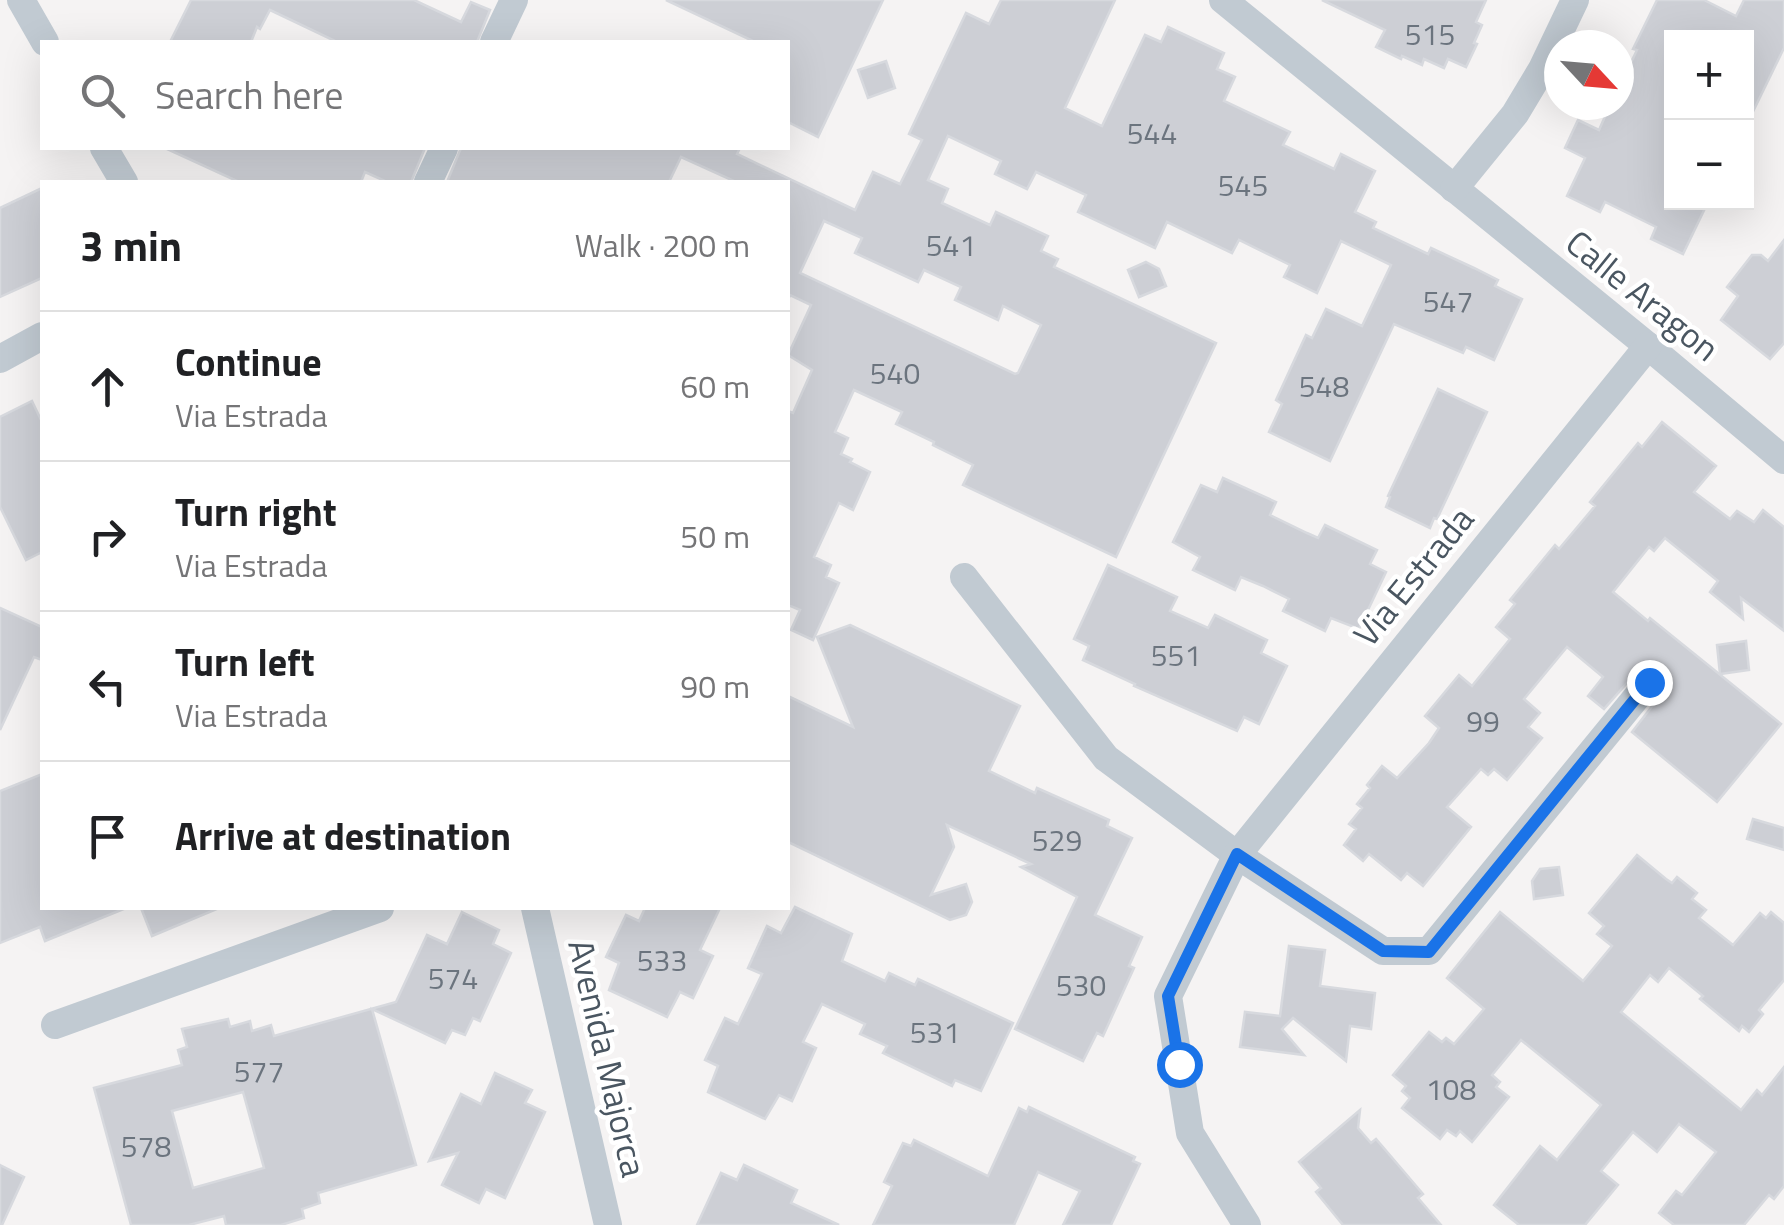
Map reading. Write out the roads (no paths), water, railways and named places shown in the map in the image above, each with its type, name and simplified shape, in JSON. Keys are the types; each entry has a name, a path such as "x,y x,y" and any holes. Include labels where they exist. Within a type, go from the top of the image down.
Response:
{"street":[{"path":"0,6 12,0"},
{"path":"22,0 44,40"},
{"path":"495,40 514,0"},
{"name":"Calle Aragon","path":"1223,0 1784,460"},
{"path":"1454,189 1514,114 1542,69 1575,0"},
{"path":"105,150 123,180"},
{"path":"429,180 443,150"},
{"path":"0,359 40,337"},
{"name":"Via Estrada","path":"1247,1225 1190,1133 1168,996 1237,854 1648,346"},
{"path":"964,577 1106,758 1237,854 1383,951 1429,952 1649,682"},
{"path":"54,1025 374,910"},
{"name":"Avenida Majorca","path":"535,910 608,1225"}]}
